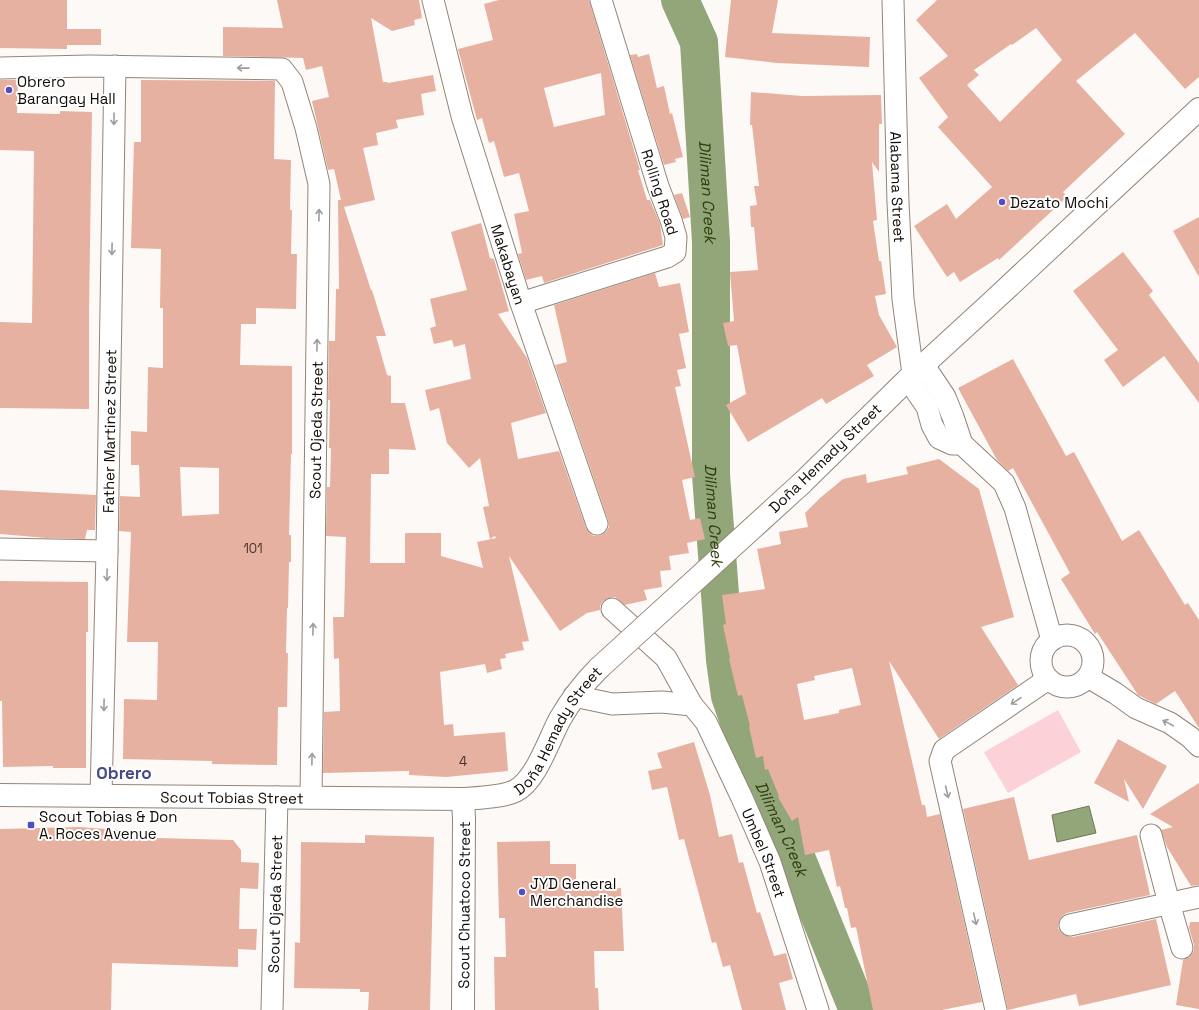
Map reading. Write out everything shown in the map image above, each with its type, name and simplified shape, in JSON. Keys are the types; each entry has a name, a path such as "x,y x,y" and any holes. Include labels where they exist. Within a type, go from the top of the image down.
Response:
{"street":[{"name":"Makabayan","path":"433,0 462,116 521,303 597,524"},
{"name":"Rolling Road","path":"521,303 667,257 675,252 676,236 658,186 601,0"},
{"name":"Alabama Street","path":"893,0 898,203 903,299 915,372"},
{"path":"0,68 115,66"},
{"name":"Scout Ojeda Street","path":"115,66 282,69 292,82 306,128 319,184 311,798"},
{"name":"Father Martinez Street","path":"102,796 115,66"},
{"name":"Doña Hemady Street","path":"463,799 496,796 515,791 529,780 560,720 581,686 802,483 915,372 1199,109"},
{"path":"915,372 945,397 962,444 1004,483 1015,508 1052,640"},
{"path":"0,549 107,551"},
{"name":"Umbel Street","path":"612,609 666,658 692,705 706,722 770,862 818,1010"},
{"path":"1069,635 1078,637 1086,643 1091,651 1093,660 1092,669 1088,677 1082,682 1068,687 1061,687 1048,679 1043,672 1040,663 1041,654 1045,646 1060,636 1069,635"},
{"path":"1088,677 1115,693 1136,708 1170,723 1190,737 1199,746"},
{"path":"996,1010 940,761 944,750 1048,679"},
{"path":"574,696 612,704 662,702 692,705"},
{"name":"Scout Tobias Street","path":"0,795 463,799"},
{"name":"Scout Ojeda Street","path":"272,1010 277,797"},
{"name":"Scout Chuatoco Street","path":"463,799 463,1010"},
{"path":"1152,836 1182,948"},
{"path":"1070,925 1199,897"}],"shaded area":[{"path":"1058,710 1081,752 1008,793 984,752"},
{"path":"1089,806 1096,833 1057,842 1052,815"}],"building":[{"path":"0,0 67,0 67,29 101,29 101,45 67,45 67,49 0,48"},
{"path":"277,0 419,0 422,18 414,20 415,25 392,31 371,18 383,82 388,83 433,75 436,91 421,94 424,115 396,120 398,128 376,133 378,145 363,148 375,200 344,207 386,336 376,336 387,375 391,376 391,403 405,403 416,450 389,449 389,474 371,474 370,563 405,563 405,533 441,533 441,556 483,568 477,542 496,538 495,536 490,539 483,507 489,506 480,458 469,468 447,443 439,408 430,411 425,390 471,379 465,344 454,347 452,340 434,344 430,328 436,326 430,299 467,290 451,232 481,223 490,258 494,259 509,311 498,314 527,358 546,413 511,423 518,459 559,451 586,528 589,533 594,536 601,535 606,532 609,527 608,520 555,365 567,362 554,305 655,273 659,287 680,283 689,332 679,334 686,368 677,370 681,386 675,387 695,477 682,480 690,520 700,518 705,539 687,543 689,553 669,556 671,570 660,571 662,587 644,590 647,600 625,605 615,597 608,598 603,601 600,606 600,610 587,613 560,631 509,556 529,641 522,642 524,650 505,654 506,658 500,659 502,669 487,673 485,664 440,672 444,725 453,724 454,736 505,732 508,771 446,777 409,775 409,771 323,773 324,712 340,711 339,658 334,659 333,617 344,617 346,537 326,536 327,487 330,487 331,448 329,448 330,400 328,400 329,341 335,341 336,289 339,289 338,200 341,200 334,169 328,170 312,101 329,97 322,66 306,70 303,58 223,56 223,27 283,28"},
{"path":"499,0 589,0 640,170 638,170 647,200 650,200 660,224 663,245 544,283 542,276 526,280 518,254 522,253 514,214 529,211 519,173 504,177 494,141 489,143 482,118 477,120 458,49 493,40 484,4","holes":["601,73 605,115 554,127 544,88"]},
{"path":"731,0 778,0 772,33 870,37 869,67 777,63 725,57"},
{"path":"937,0 1199,0 1199,77 1185,89 1135,33 1076,81 1125,134 1063,192 1067,197 999,260 998,258 960,282 954,272 947,277 914,226 947,204 956,219 992,187 938,127 948,117 919,78 948,56 916,20","holes":["1036,28 1062,60 1000,122 967,85 979,75 974,70"]},
{"path":"637,54 638,57 649,54 657,88 664,86 670,114 672,113 683,157 675,159 676,162 664,165 630,55"},
{"path":"0,80 18,80 17,113 60,114 60,111 92,112 89,409 0,408 0,322 32,323 34,151 0,150"},
{"path":"141,80 275,81 274,159 291,160 291,254 297,254 296,309 256,308 256,324 241,324 240,365 292,366 292,454 289,535 291,535 291,562 289,562 287,608 287,707 278,707 277,765 212,764 212,761 123,759 124,699 157,700 158,642 127,642 131,532 119,531 120,496 140,497 139,465 131,465 131,431 147,432 148,367 163,368 163,308 160,308 161,249 131,248 134,142 141,142","holes":["180,467 219,468 219,514 182,516"]},
{"path":"751,92 802,96 881,95 882,124 879,124 879,172 872,162 877,220 873,221 886,294 875,296 879,315 897,347 867,365 874,376 826,404 822,398 748,442 726,405 746,394 737,345 728,346 723,323 734,321 730,272 758,270 754,227 751,227 750,206 757,205 754,186 759,186 752,125 750,125"},
{"path":"682,193 690,217 683,219 674,195"},
{"path":"1199,217 1199,277 1173,231"},
{"path":"1123,252 1153,291 1149,295 1199,363 1199,403 1164,356 1123,387 1104,360 1118,350 1073,291"},
{"path":"1013,359 1066,456 1074,452 1122,541 1139,530 1185,605 1188,603 1199,620 1199,728 1175,691 1156,704 1138,695 1097,632 1095,634 1061,579 1070,573 1013,468 1008,471 997,460 958,388"},
{"path":"939,459 979,489 1014,617 981,627 1018,685 939,739 889,661 922,805 925,805 927,817 940,814 982,1002 942,1010 873,1010 856,927 851,928 840,886 837,887 829,850 805,855 798,817 792,821 778,797 779,796 768,769 765,770 763,756 756,758 742,695 738,696 723,625 726,624 722,595 765,589 757,549 781,544 779,532 808,527 805,513 843,479 866,474 867,483 908,474 906,467","holes":["852,668 861,705 839,710 839,713 804,720 797,684 815,680 814,676"]},
{"path":"0,490 96,495 95,530 87,530 85,539 46,538 0,534"},
{"path":"0,581 88,582 88,632 86,632 86,768 53,768 53,766 3,767 2,701 0,701"},
{"path":"1118,739 1167,766 1143,809 1124,779 1129,802 1094,783"},
{"path":"694,742 710,795 719,837 732,834 739,863 743,862 757,913 760,912 774,956 786,953 793,979 779,983 786,1010 742,1010 730,965 723,967 716,942 712,943 684,839 679,840 667,787 652,790 648,771 662,768 657,753"},
{"path":"1199,783 1199,885 1191,886 1167,847 1161,830 1173,827 1150,814"},
{"path":"1014,797 1029,860 1137,835 1150,895 1067,913 1062,916 1059,921 1058,928 1061,933 1066,936 1073,937 1156,919 1171,985 1079,1006 1076,994 1008,1010 963,809"},
{"path":"79,827 120,830 120,837 233,840 241,850 241,862 259,863 258,889 240,888 239,929 257,929 256,950 238,949 238,967 112,963 111,1010 0,1010 0,829"},
{"path":"365,835 434,837 430,1010 368,1010 369,992 360,992 360,989 294,988 295,942 300,943 301,842 365,843"},
{"path":"550,841 550,864 576,864 576,889 621,888 624,951 594,951 595,988 598,988 599,1010 495,1010 494,957 506,957 505,918 499,918 497,842"},
{"path":"1190,922 1199,922 1199,1009 1176,1005 1183,960 1190,957 1194,950 1189,928"}],"waterway":[{"name":"Diliman Creek","path":"680,0 699,42 711,242 711,475 725,660 730,696 761,784 793,850 858,1010"}],"place":[{"name":"Obrero Barangay Hall","path":"9,90"},
{"name":"Dezato Mochi","path":"1002,202"},
{"name":"Scout Tobias & Don A. Roces Avenue","path":"31,825"},
{"name":"JYD General Merchandise","path":"522,892"}],"district":[{"name":"Obrero","path":"124,773"}]}
